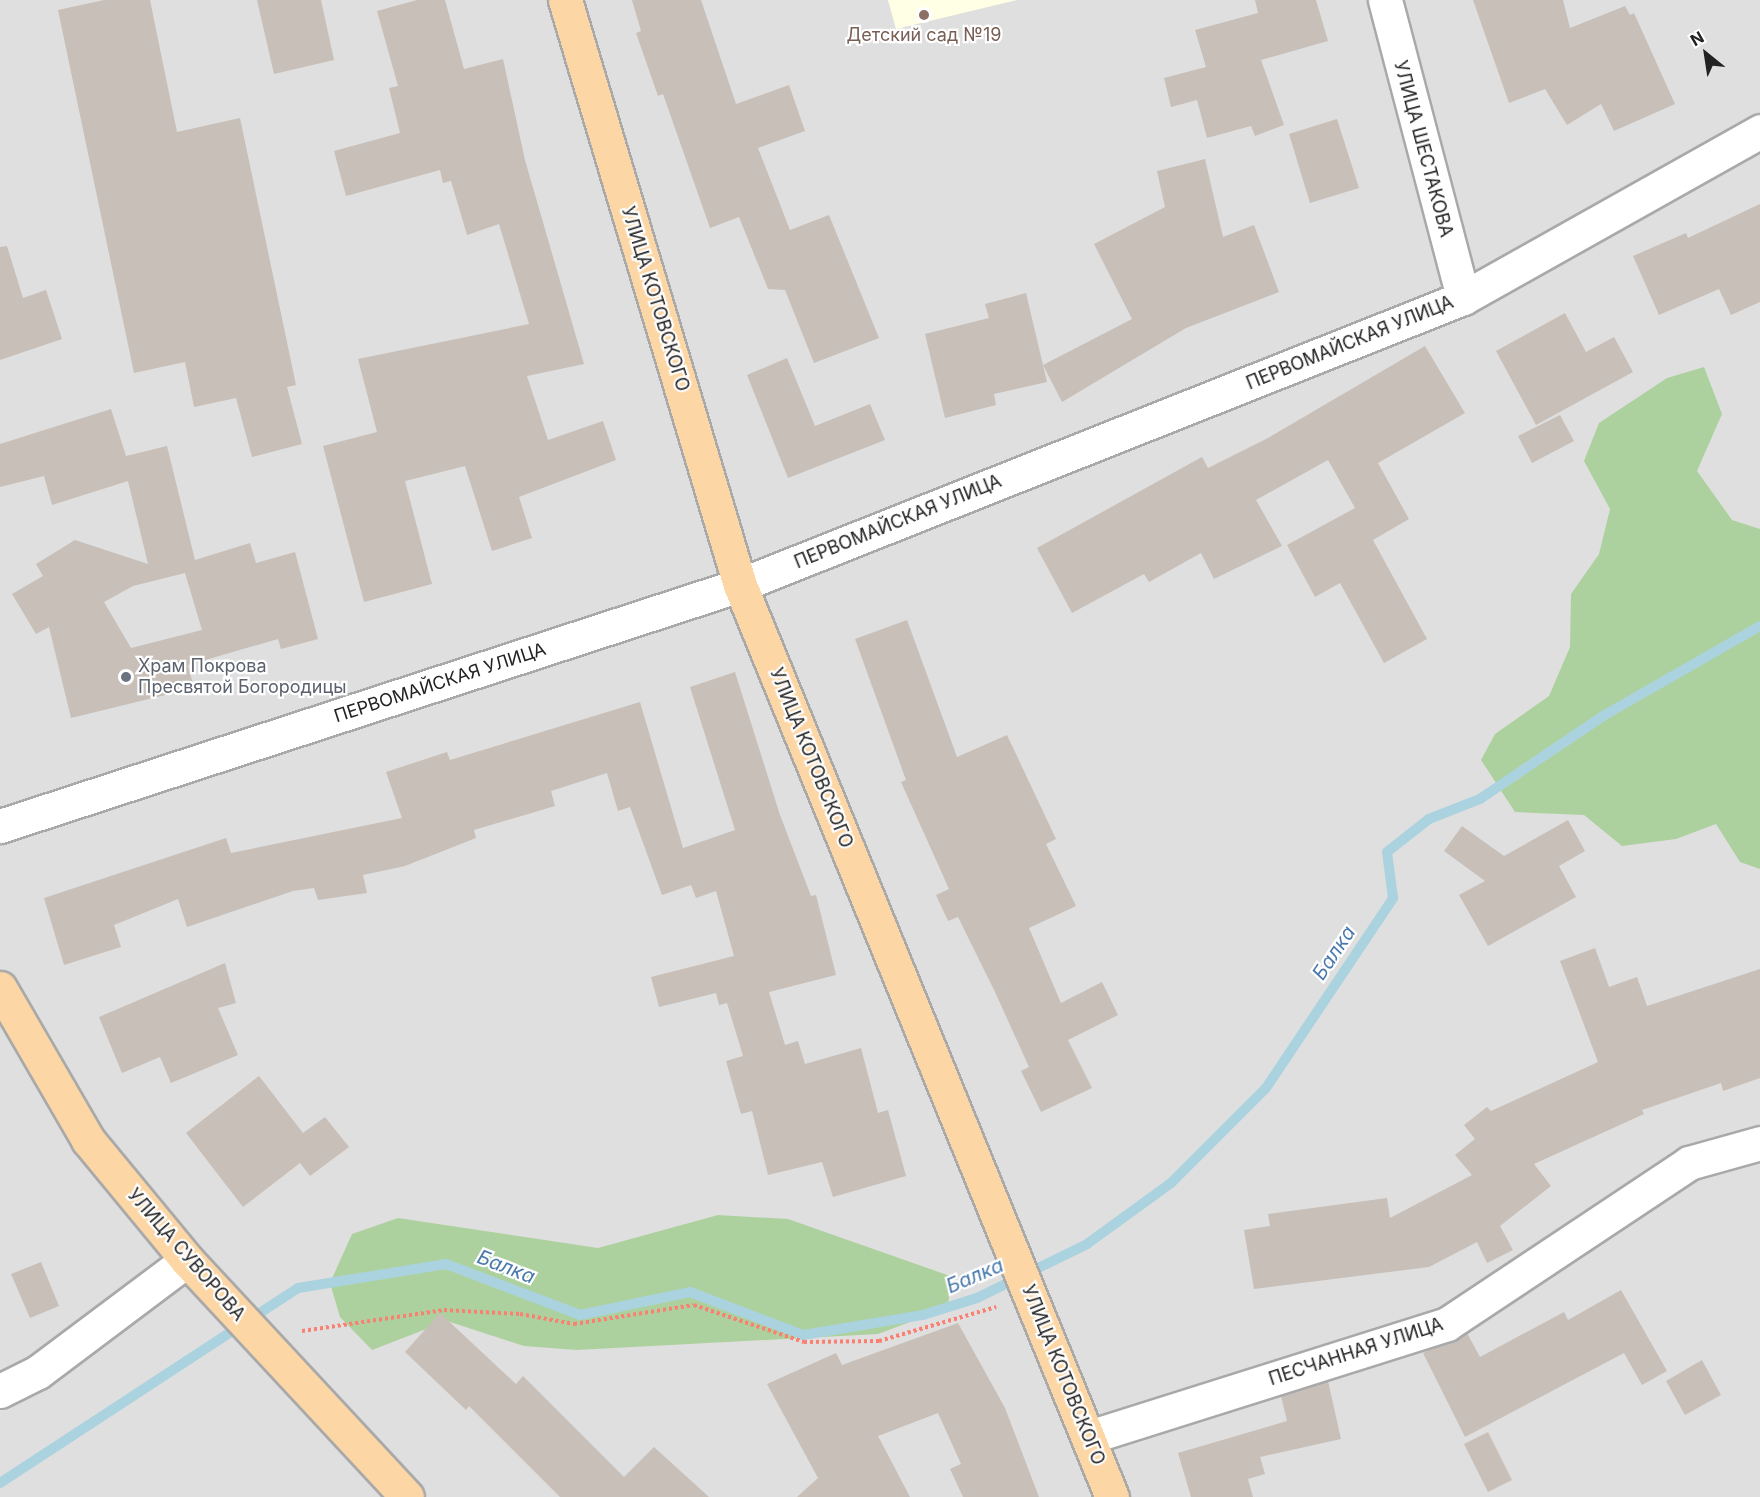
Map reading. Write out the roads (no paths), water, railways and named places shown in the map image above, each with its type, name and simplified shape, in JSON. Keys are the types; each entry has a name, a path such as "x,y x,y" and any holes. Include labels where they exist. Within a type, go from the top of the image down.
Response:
{"main road":[{"name":"УЛИЦА КОТОВСКОГО","path":"565,0 740,585 1112,1497"},
{"name":"УЛИЦА СУВОРОВА","path":"0,988 88,1140 187,1260 407,1497"}],"street":[{"name":"УЛИЦА ШЕСТАКОВА","path":"1385,0 1463,298"},
{"name":"ПЕРВОМАЙСКАЯ УЛИЦА","path":"0,826 740,585 1463,298 1760,131"},
{"name":"ПЕСЧАННАЯ УЛИЦА","path":"1089,1437 1447,1324 1689,1163 1760,1143"},
{"path":"0,1391 38,1372 187,1260"}],"waterway":[{"name":"Балка","path":"0,1483 298,1288 446,1264 580,1315 690,1292 803,1335 923,1315 977,1298 1087,1244 1171,1183 1266,1088 1393,898 1387,852 1429,819 1480,799 1603,716 1760,626"}],"place":[{"name":"Детский сад №19","path":"924,15"},
{"name":"Храм Покрова Пресвятой Богородицы","path":"126,677"}]}
